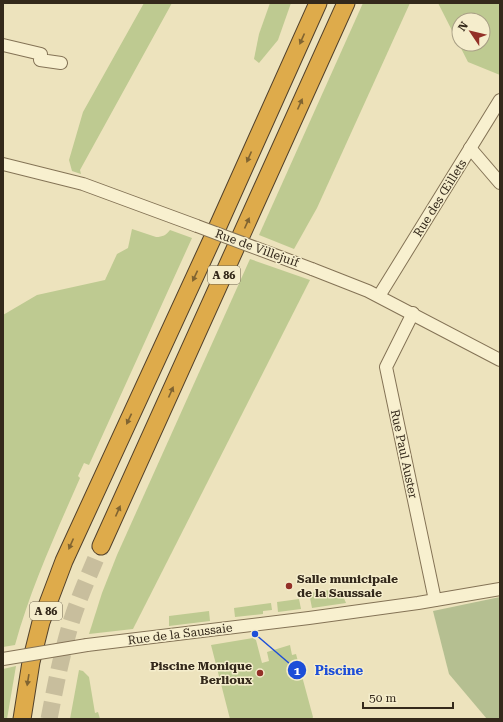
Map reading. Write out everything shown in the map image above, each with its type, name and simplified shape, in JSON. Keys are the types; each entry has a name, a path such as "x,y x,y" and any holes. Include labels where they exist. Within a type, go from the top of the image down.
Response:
{"highway":[{"name":"A 86","path":"22,719 31,662 41,622 64,561 318,3"},
{"name":"A 86","path":"101,546 346,3"}],"street":[{"path":"3,45 41,54 40,60 61,63"},
{"name":"Rue des Œillets","path":"379,296 500,100"},
{"path":"470,148 500,183"},
{"name":"Rue de Villejuif","path":"3,164 83,184 312,269 379,296 500,360"},
{"name":"Rue Paul Auster","path":"413,313 386,367 435,600"},
{"name":"Rue de la Saussaie","path":"3,659 87,645 309,618 500,589"}],"green space":[{"path":"144,3 172,3 80,170 81,174 72,171 69,160 83,112"},
{"path":"270,3 291,3 278,40 259,63 254,59 259,34"},
{"path":"363,3 410,3 317,208 294,249 259,235"},
{"path":"438,3 500,3 500,75 468,62 463,52 491,52 491,12 451,12 451,29"},
{"path":"132,229 156,237 161,237 170,230 192,238 89,465 84,463 78,476 80,478 36,581 15,645 3,647 3,315 37,295 105,280 117,254 128,248"},
{"path":"250,259 310,280 133,629 89,634 102,593 117,555"},
{"path":"331,590 332,598 343,596 346,603 312,608 309,593"},
{"path":"500,597 500,719 487,719 449,674 433,611"},
{"path":"299,599 301,609 278,612 277,602"},
{"path":"271,603 272,610 263,611 263,614 235,617 234,608"},
{"path":"209,611 210,621 169,626 169,616"},
{"name":"Piscine Monique Berlioux","path":"253,638 256,640 262,663 269,661 267,652 290,645 292,655 296,654 313,717 312,719 230,719 211,645"},
{"path":"16,666 7,719 3,719 3,669"},
{"path":"79,670 83,671 89,677 95,713 98,712 100,719 70,719"}],"tunnel":[{"path":"49,719 61,661 73,616 101,546"}],"place":[{"name":"Salle municipale de la Saussaie","path":"289,586"},
{"name":"Piscine","path":"255,634"},
{"name":"Piscine Monique Berlioux","path":"260,673"}]}
